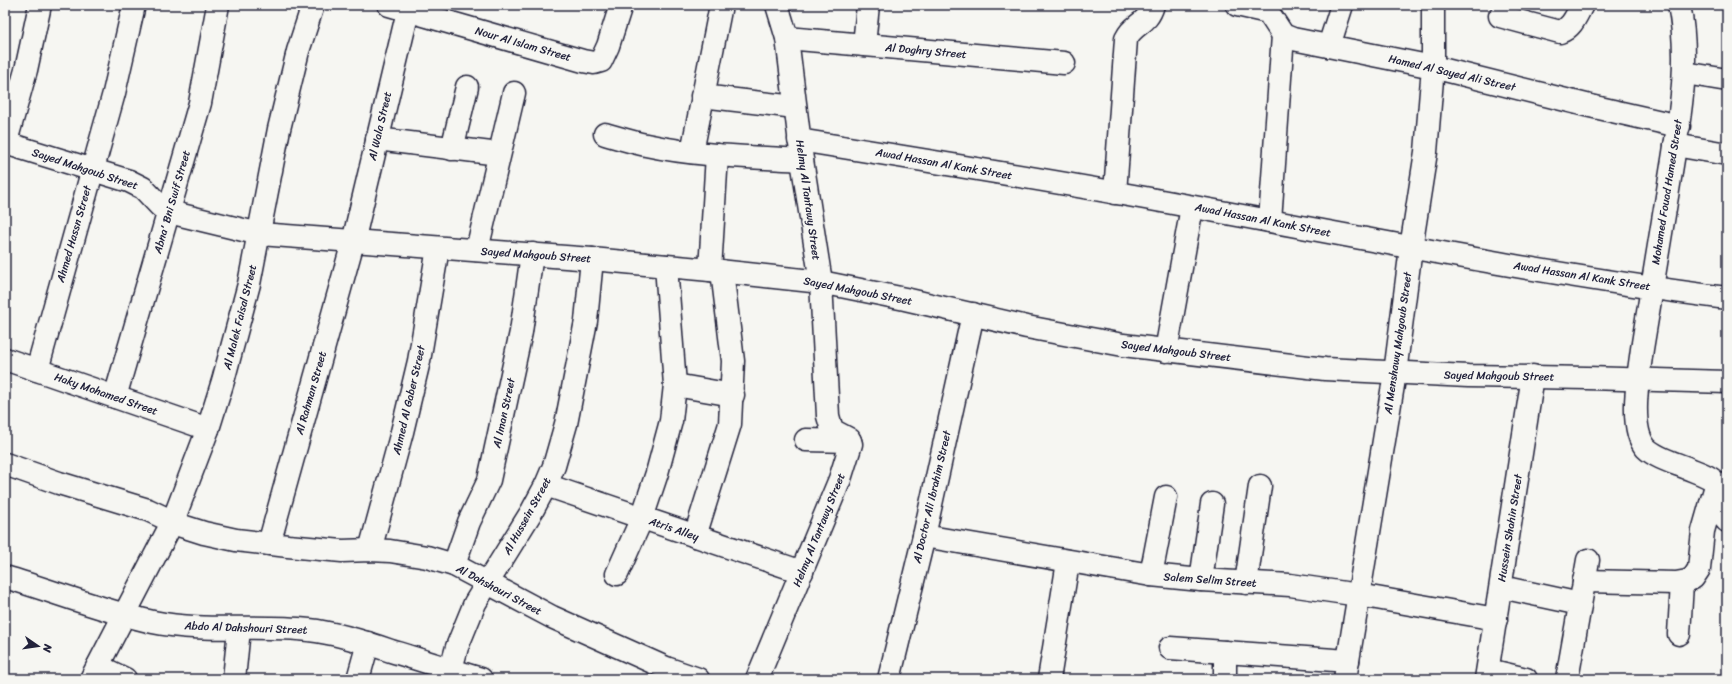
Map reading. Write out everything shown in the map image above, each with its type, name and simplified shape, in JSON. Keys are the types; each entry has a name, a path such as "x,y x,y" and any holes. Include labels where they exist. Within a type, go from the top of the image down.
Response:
{"street":[{"path":"5,144 26,70 40,5"},
{"name":"Ahmed Hassn Street","path":"37,370 114,93 134,5"},
{"name":"Abna' Bni Swif Street","path":"114,397 200,103 218,5"},
{"name":"Al Malek Faisal Street","path":"94,673 173,521 208,429 237,333 260,234 286,98 298,51 313,5"},
{"name":"Nour Al Islam Street","path":"399,8 582,61 594,63 601,60 608,46 621,5"},
{"path":"692,152 721,5"},
{"name":"Helmy Al Tantawy Street","path":"757,679 840,479 850,448 850,441 832,430 830,425 824,349 821,282 795,107 787,38 777,5"},
{"path":"864,45 868,5"},
{"path":"1115,193 1126,39 1129,32 1135,26 1147,19 1153,5"},
{"path":"1237,5 1268,12 1283,35 1270,221"},
{"path":"1330,46 1342,5"},
{"name":"Al Menshawy Mahgoub Street","path":"1346,670 1395,373 1411,248 1426,152 1433,67 1432,5"},
{"path":"1500,16 1560,32 1566,30 1570,26 1582,5"},
{"name":"Mohamed Fouad Hamed Street","path":"1679,5 1682,18 1685,73 1677,136 1651,288 1638,380 1638,430 1640,438 1647,448 1701,474 1717,484"},
{"name":"Al Wala Street","path":"353,242 377,139 399,8"},
{"name":"Hamed Al Sayed Ali Street","path":"1283,35 1293,39 1433,67 1586,105 1727,154"},
{"name":"Al Doghry Street","path":"787,38 1064,63"},
{"path":"1685,73 1727,80"},
{"path":"452,148 468,87"},
{"path":"477,250 514,93"},
{"path":"702,96 795,107"},
{"name":"Awad Hassan Al Kank Street","path":"605,134 647,146 717,155 801,150 1115,193 1411,248 1651,288 1727,298"},
{"path":"377,139 499,154"},
{"name":"Sayed Mahgoub Street","path":"5,144 129,181 144,188 160,206 169,212 260,234 592,259 716,270 821,282 1027,327 1123,345 1325,369 1395,373 1727,382"},
{"path":"695,536 730,424 732,395 733,361 716,270 717,155"},
{"path":"1166,351 1192,207"},
{"name":"Al Rahman Street","path":"269,544 353,242"},
{"name":"Ahmed Al Gaber Street","path":"370,550 402,432 419,361 438,248"},
{"name":"Al Iman Street","path":"454,565 469,522 489,480 521,332 532,254"},
{"name":"Al Hussein Street","path":"450,669 465,624 475,603 518,535 546,486 560,445 570,404 586,321 592,259"},
{"path":"617,574 642,518 657,473 671,421 675,385 666,266"},
{"name":"Al Doctor Ali Ibrahim Street","path":"889,679 924,536 973,314"},
{"name":"Haky Mohamed Street","path":"5,359 208,429"},
{"name":"Hussein Shahin Street","path":"1487,674 1533,376"},
{"path":"675,385 732,395"},
{"path":"806,440 850,441"},
{"name":"Al Dahshouri Street","path":"5,464 60,483 148,510 204,534 269,544 342,551 370,550 427,557 454,565 552,617 666,668 698,679"},
{"path":"1717,484 1721,513 1727,522"},
{"path":"1584,581 1682,583 1693,578 1699,569 1703,531 1708,507 1717,484"},
{"name":"Atris Alley","path":"546,486 802,572"},
{"path":"1246,583 1260,486"},
{"path":"1151,575 1166,497"},
{"path":"1201,580 1212,504"},
{"name":"Salem Selim Street","path":"924,536 1068,562 1151,575 1201,580 1290,585 1359,595 1496,619"},
{"path":"1567,679 1588,560"},
{"path":"1049,679 1068,562"},
{"name":"Abdo Al Dahshouri Street","path":"5,577 125,615 153,622 181,627 239,629 288,628 312,630 368,643 481,679"},
{"path":"1679,634 1682,583"},
{"path":"1501,587 1580,604"},
{"path":"234,679 239,629"},
{"path":"358,679 368,643"},
{"path":"1170,648 1225,652 1346,670"},
{"path":"1225,652 1225,679"},
{"path":"94,673 125,679"},
{"path":"1487,674 1526,679"}]}
